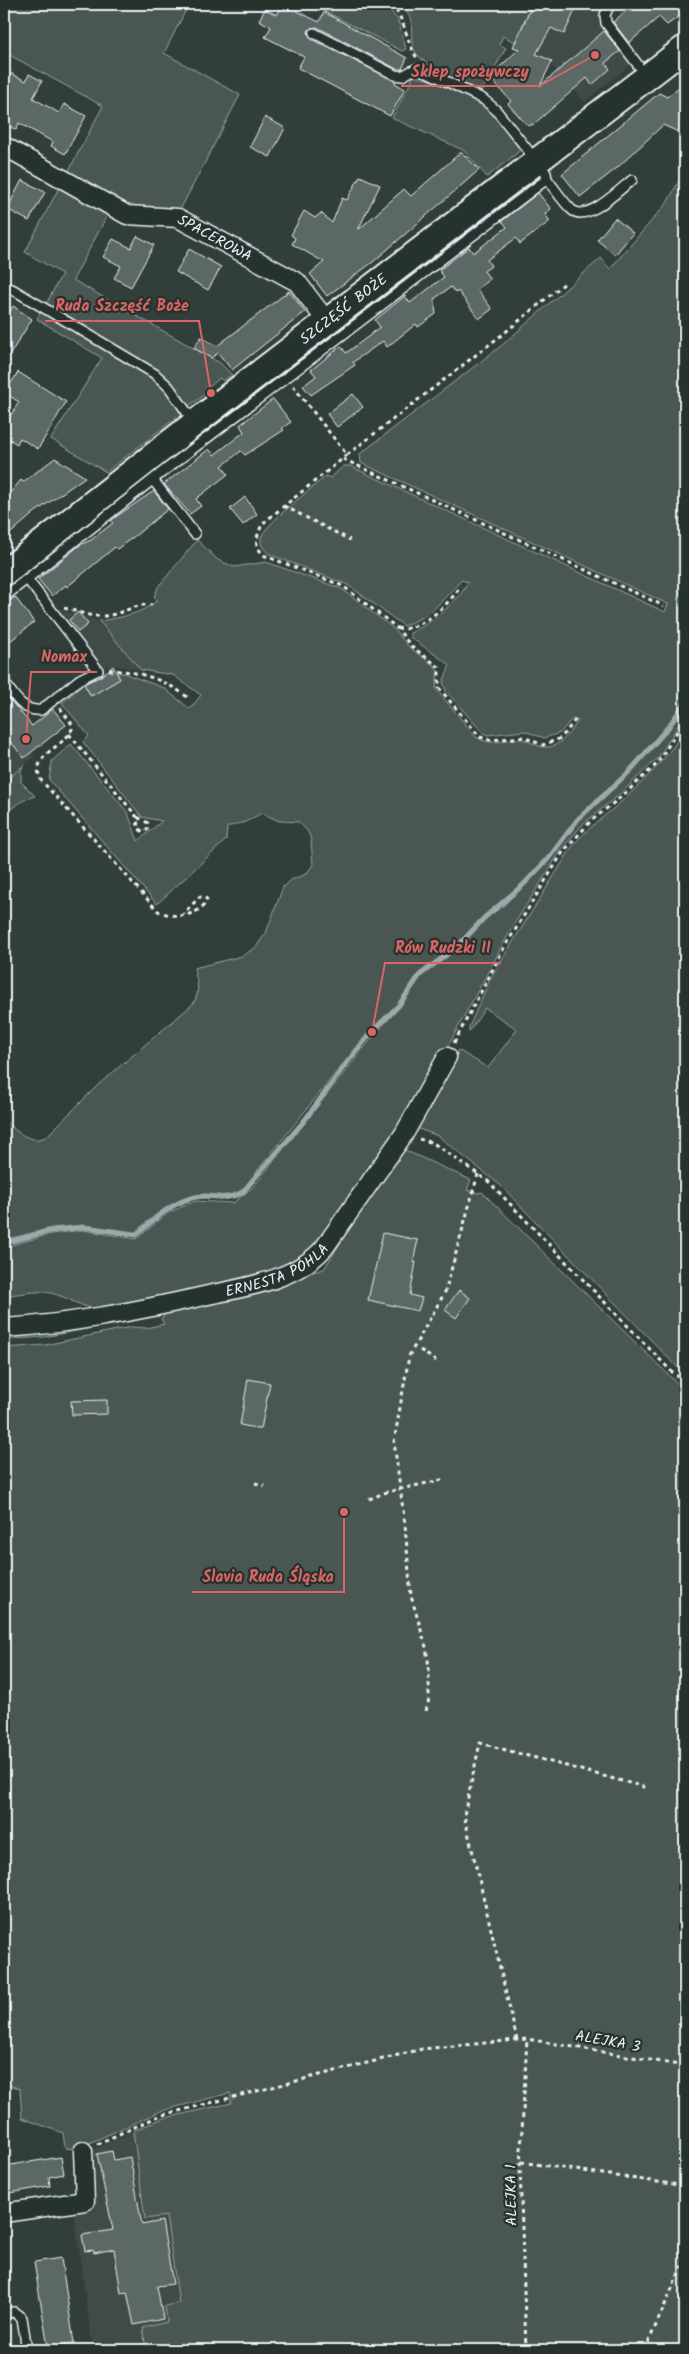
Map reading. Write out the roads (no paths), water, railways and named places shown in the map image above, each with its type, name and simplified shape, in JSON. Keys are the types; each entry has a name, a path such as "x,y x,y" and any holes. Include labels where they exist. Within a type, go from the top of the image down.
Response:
{"street":[{"name":"SZCZĘŚĆ BOŻE","path":"15,576 195,423 328,323 542,170 685,48"},
{"name":"SPACEROWA","path":"4,146 127,215 178,218 297,282 328,323"},
{"name":"ERNESTA POHLA","path":"4,1328 69,1322 143,1310 260,1283 298,1268 316,1258 404,1134 446,1057"},
{"path":"4,2213 85,2201 83,2151"}],"lane":[{"path":"610,4 604,16 606,23 638,65"},
{"path":"314,33 395,75 402,76 415,69 425,71 483,99 496,110 572,211 580,214 590,212 632,180"},
{"path":"4,597 15,576 153,480 286,378 542,170"},
{"path":"4,287 17,292 155,374 170,387 195,423"},
{"path":"153,480 195,534"},
{"path":"4,682 19,701 29,709 41,710 87,674 98,670 47,604 15,576"},
{"path":"4,2313 14,2312 22,2318 27,2350"}],"waterway":[{"path":"4,1243 50,1231 84,1227 136,1235 171,1207 188,1199 202,1196 230,1197 242,1193 304,1121 372,1032 399,1005 420,975 458,946 484,918 522,886 548,859 578,819 629,772 667,729 685,703"}],"place":[{"name":"Sklep spożywczy","path":"595,55"},
{"name":"Ruda Szczęść Boże","path":"211,393"},
{"name":"Nomax","path":"26,739"},
{"name":"Rów Rudzki II","path":"372,1032"},
{"name":"Slavia Ruda Śląska","path":"344,1512"}]}
